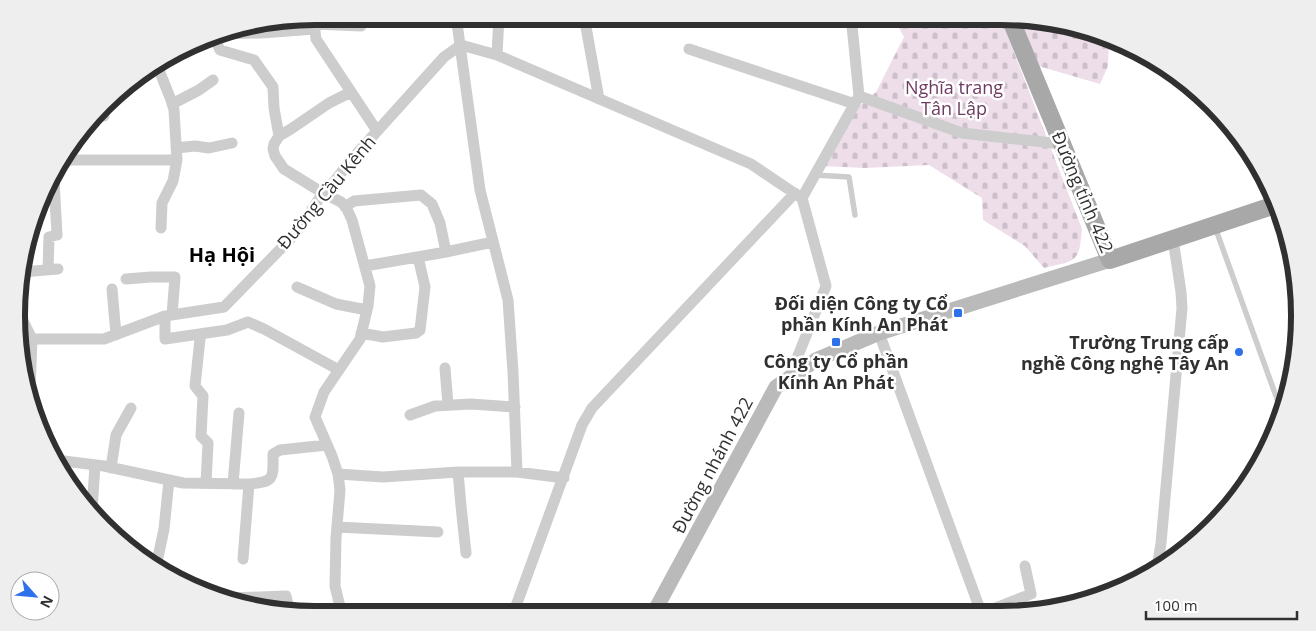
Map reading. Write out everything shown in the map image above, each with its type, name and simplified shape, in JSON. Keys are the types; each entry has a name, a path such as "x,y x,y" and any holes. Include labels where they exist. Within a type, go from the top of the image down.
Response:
{"main road":[{"name":"Đường tỉnh 422","path":"1013,26 1110,260 1270,207"}],"street":[{"path":"314,25 316,39 377,131"},
{"path":"345,25 361,25"},
{"path":"458,25 480,190 508,300 517,472"},
{"path":"497,56 499,25"},
{"path":"586,25 599,99"},
{"path":"516,606 582,425 592,408 798,195 814,176 857,100 852,25"},
{"path":"247,34 261,33 299,26"},
{"path":"217,42 220,50 254,60 273,87 274,108 279,136"},
{"path":"461,45 497,56 751,164 798,195 826,286 789,378"},
{"name":"Đường Cầu Kênh","path":"32,339 104,339 169,316 224,306 296,233 323,193 444,57 461,45"},
{"path":"689,49 962,133 1062,144"},
{"path":"159,71 174,110 176,154 172,180 162,203 161,228"},
{"path":"172,104 199,90 213,80"},
{"path":"340,606 335,586 340,490 338,474 315,417 324,392 360,339 367,310 370,286 352,220 346,207 341,202 284,169 275,156 273,149 279,136 329,103 351,92"},
{"path":"71,160 176,154 196,146 209,148 232,142"},
{"path":"28,272 53,270 49,237 56,235 54,188"},
{"path":"346,207 354,201 421,195 432,204 440,223 446,252"},
{"path":"1158,559 1182,308 1173,239"},
{"path":"365,266 493,242"},
{"path":"361,333 383,337 416,333 420,330 425,287 418,257"},
{"name":"Đường nhánh 422","path":"657,606 776,386 816,360 879,333 1110,260"},
{"path":"126,279 174,277 165,339 227,330 248,322 339,370"},
{"path":"297,288 336,304 367,310"},
{"path":"112,289 116,335"},
{"path":"26,326 32,339 31,371"},
{"path":"879,333 979,606"},
{"path":"200,339 195,386 203,396 201,436 208,443 206,483"},
{"path":"445,368 448,405"},
{"path":"410,415 435,406 448,405 471,404 515,407"},
{"path":"111,468 116,435 131,408"},
{"path":"233,484 239,413"},
{"path":"64,461 183,482 249,484 270,479 274,473 273,454 280,450 327,444"},
{"path":"93,502 95,465"},
{"path":"338,474 382,477 458,472 517,472 564,478"},
{"path":"458,472 466,553"},
{"path":"158,559 164,529 169,480"},
{"path":"243,558 249,484"},
{"path":"337,527 438,532"},
{"path":"1000,606 1031,594 1025,566"},
{"path":"247,597 286,596 288,605"}],"lane":[{"path":"814,176 849,177 855,215"},
{"path":"1214,225 1278,402"}],"green space":[{"name":"Nghĩa trang Tân Lập","path":"890,25 1004,25 1082,229 1077,254 1070,261 1044,268 1025,246 983,220 982,198 929,165 865,168 822,166 853,112 876,92 904,37 899,28"},
{"path":"1021,26 1038,27 1076,35 1109,46 1108,66 1100,84 1035,65"}],"place":[{"name":"Đối diện Công ty Cổ phần Kính An Phát","path":"958,313"},
{"name":"Công ty Cổ phần Kính An Phát","path":"836,342"},
{"name":"Trường Trung cấp nghề Công nghệ Tây An","path":"1239,352"}],"district":[{"name":"Hạ Hội","path":"222,254"}]}
